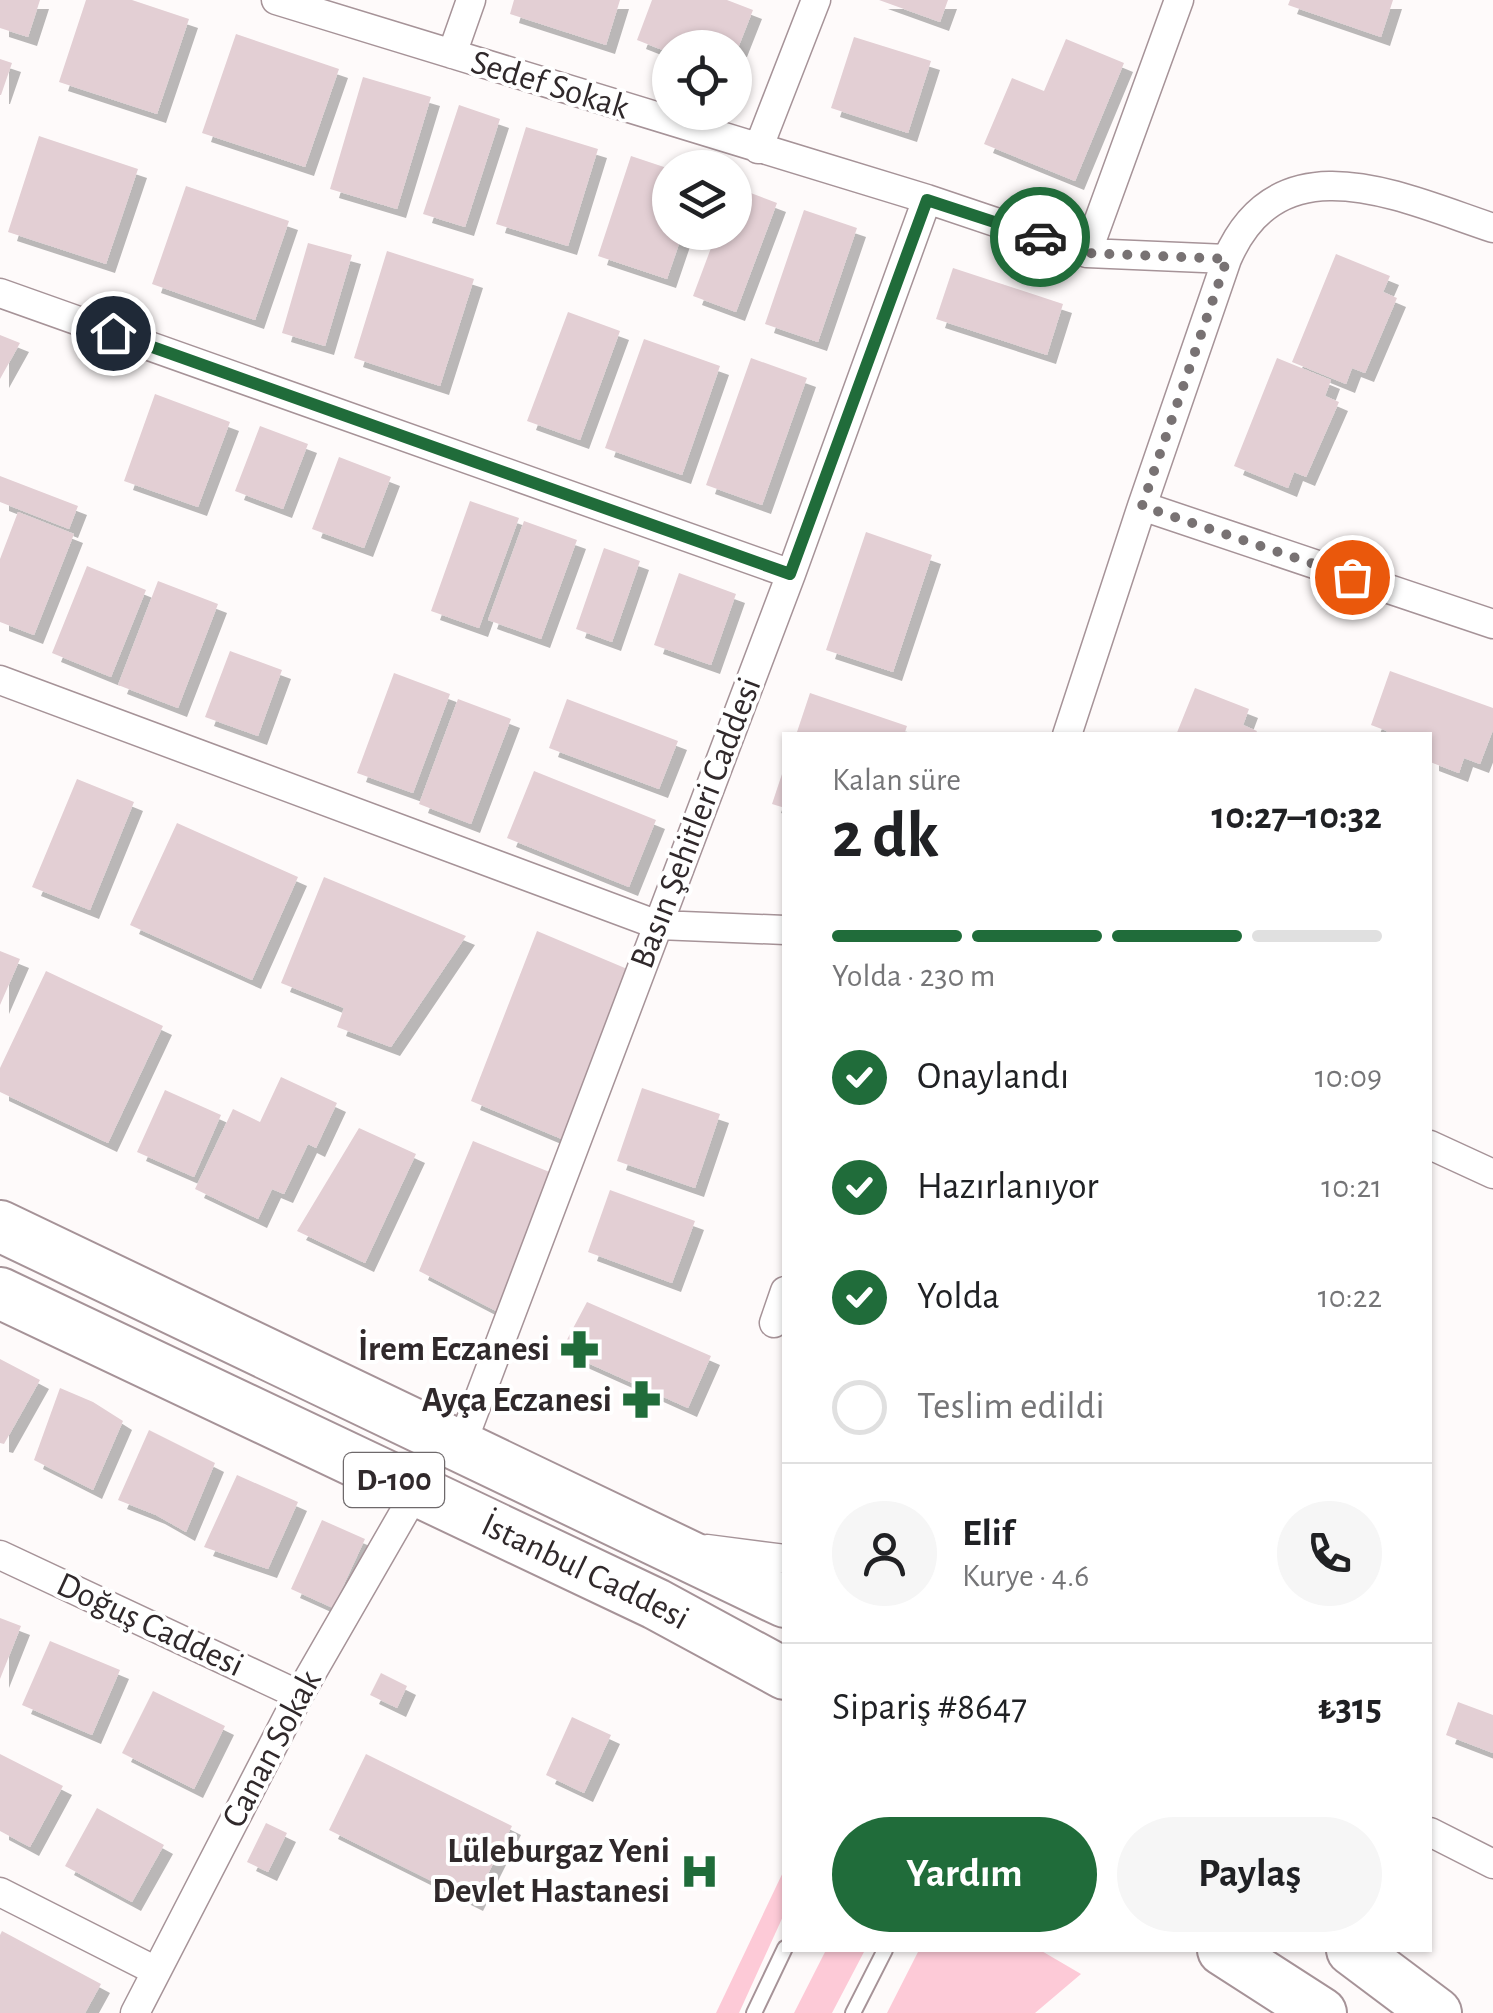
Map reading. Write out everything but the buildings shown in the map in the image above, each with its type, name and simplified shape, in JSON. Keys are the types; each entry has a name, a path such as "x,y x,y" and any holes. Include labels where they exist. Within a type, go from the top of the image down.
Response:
{"highway":[{"name":"İstanbul Caddesi","path":"0,1226 782,1601"},
{"name":"İstanbul Caddesi","path":"0,1293 656,1604 782,1672"},
{"path":"1225,1952 1321,2013"},
{"path":"1355,1952 1436,2013"}],"street":[{"name":"Sedef Sokak","path":"276,0 1087,253 1227,259"},
{"path":"452,54 470,0"},
{"path":"758,149 816,0"},
{"path":"1087,253 1179,0"},
{"path":"1068,732 1227,259 1250,221 1288,194 1342,184 1371,188 1493,228"},
{"name":"Basın Şehitleri Caddesi","path":"461,1446 927,200"},
{"path":"0,293 790,574"},
{"path":"1142,506 1493,624"},
{"path":"0,680 658,925 782,930"},
{"path":"1432,1146 1493,1174"},
{"path":"774,1322 782,1299"},
{"name":"Canan Sokak","path":"134,2013 299,1695 417,1490"},
{"path":"664,1544 782,1559"},
{"name":"Doğuş Caddesi","path":"0,1554 299,1695"},
{"path":"1432,1833 1493,1864"},
{"path":"0,1892 156,1971"}],"lane":[{"path":"754,2013 783,1952"},
{"path":"854,2013 884,1952"}],"shaded area":[{"path":"782,1874 782,1919 739,2013 716,2013"},
{"path":"825,1952 864,1952 832,2013 794,2013"},
{"path":"918,1952 1043,1952 1081,1974 1035,2013 887,2013"}],"way so far":[{"path":"1040,237 1087,253 1227,259 1142,506 1352,577"}],"place":[{"name":"İrem Eczanesi","path":"580,1349"},
{"name":"Ayça Eczanesi","path":"642,1400"},
{"name":"Lüleburgaz Yeni Devlet Hastanesi","path":"700,1871"}],"route":[{"path":"113,333 790,574 927,200 1040,237"}]}
